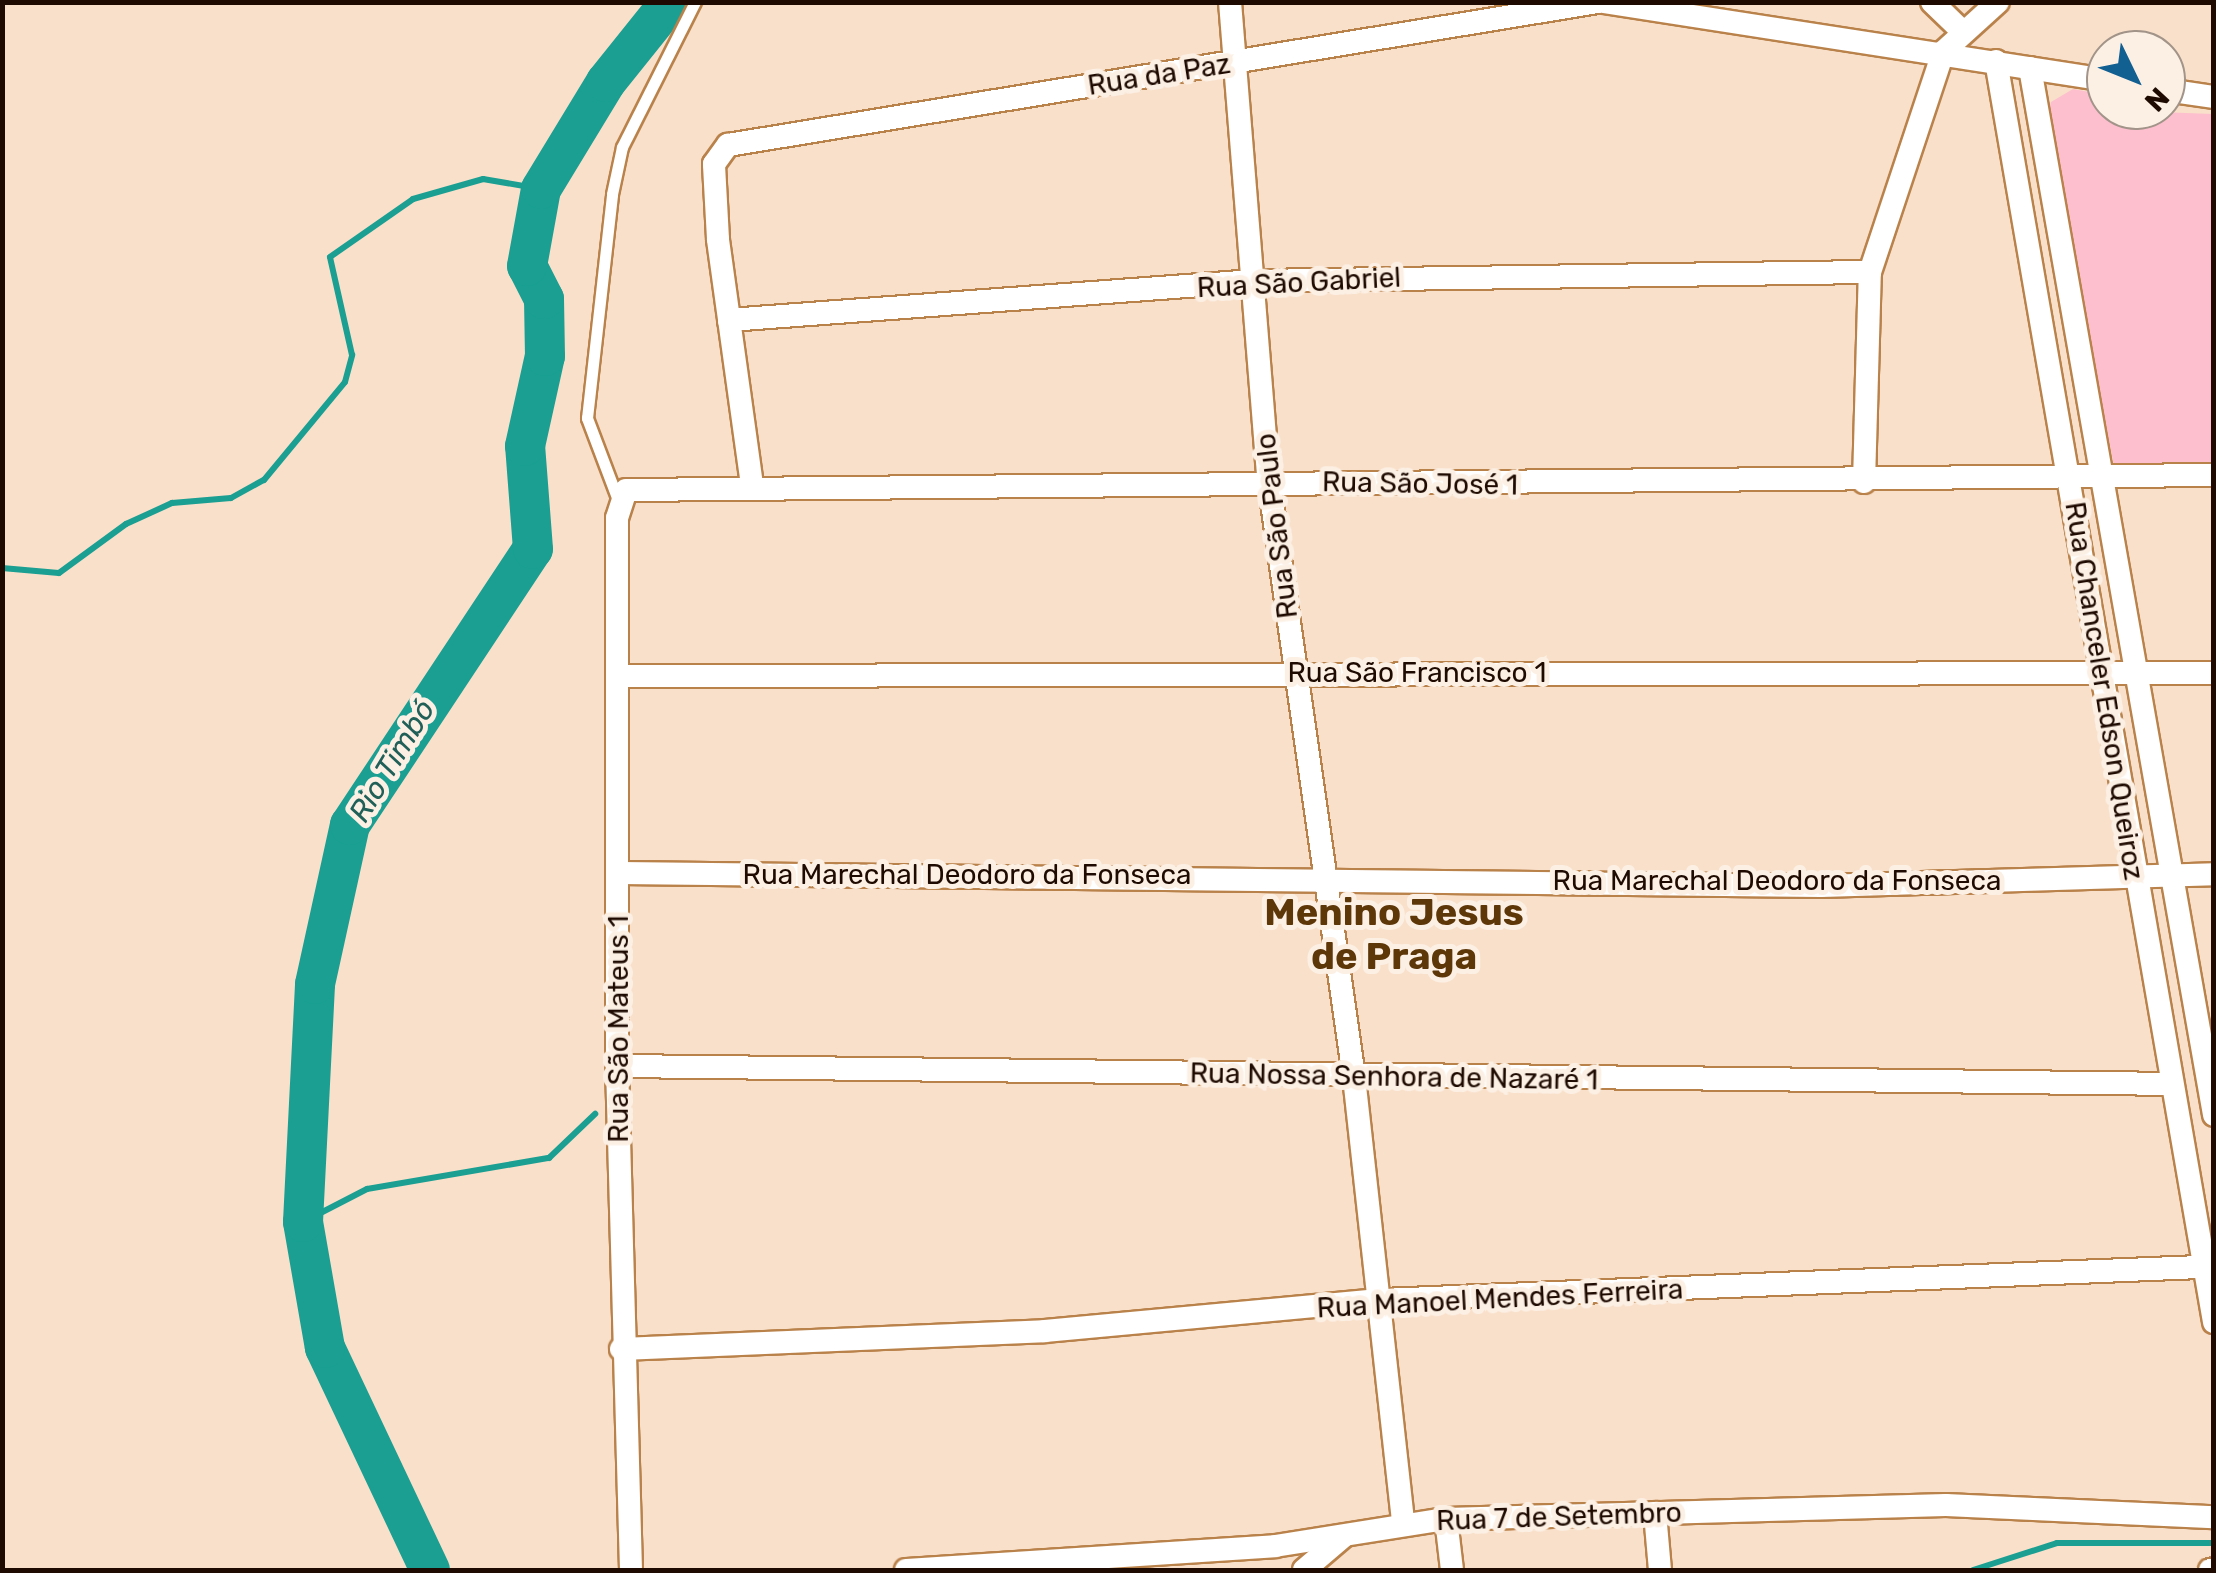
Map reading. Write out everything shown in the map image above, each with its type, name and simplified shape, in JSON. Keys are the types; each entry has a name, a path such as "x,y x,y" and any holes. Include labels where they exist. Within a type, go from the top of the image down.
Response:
{"street":[{"name":"Rua São Paulo","path":"1230,2 1238,62 1269,482 1354,1077 1382,1300 1403,1524"},
{"name":"Rua da Paz","path":"728,320 714,174 721,150 1600,2 2086,77"},
{"path":"1932,2 1963,32"},
{"path":"1864,482 1870,272 1943,52 1998,2"},
{"name":"Rua Chanceler Edson Queiroz","path":"1996,61 2200,1267 2214,1322"},
{"name":"Rua Chanceler Edson Queiroz","path":"2030,68 2130,674 2214,1115"},
{"path":"2186,93 2214,97"},
{"name":"Rua São Gabriel","path":"728,320 1254,281 1870,272"},
{"path":"728,320 752,484"},
{"name":"Rua São José 1","path":"622,497 752,484 1116,492 1269,482 2069,481 2214,476"},
{"name":"Rua São Mateus 1","path":"622,497 617,1066 621,1349 630,1570"},
{"name":"Rua São Francisco 1","path":"620,676 2101,670 2130,674 2214,673"},
{"name":"Rua Marechal Deodoro da Fonseca","path":"620,873 1324,874 1821,886 2170,872 2214,874"},
{"name":"Rua Nossa Senhora de Nazaré 1","path":"617,1066 2171,1084"},
{"name":"Rua Manoel Mendes Ferreira","path":"621,1349 1045,1331 1382,1300 2200,1267"},
{"name":"Rua 7 de Setembro","path":"906,1570 1344,1536 1446,1519 1946,1505 2214,1517"},
{"path":"1655,1513 1660,1570"},
{"path":"1446,1519 1452,1570"},
{"path":"1304,1570 1344,1536"}],"lane":[{"path":"622,497 588,418 612,194 622,148 695,2"}],"shaded area":[{"path":"2073,89 2086,91 2086,130 2186,130 2186,113 2213,114 2213,467 2114,466 2047,120 2051,102"}],"waterway":[{"name":"Rio Timbó","path":"430,1570 325,1348 303,1222 315,984 350,825 533,549 525,446 545,356 544,299 527,266 541,189 606,82 670,2"},
{"path":"2,568 59,573 126,524 172,503 231,498 264,480 345,382 352,355 330,257 413,199 483,179 541,189"},
{"path":"303,1222 367,1189 549,1158 595,1114"},
{"path":"1973,1570 2057,1543 2214,1543"}],"district":[{"name":"Menino Jesus de Praga","path":"1394,934"}]}
